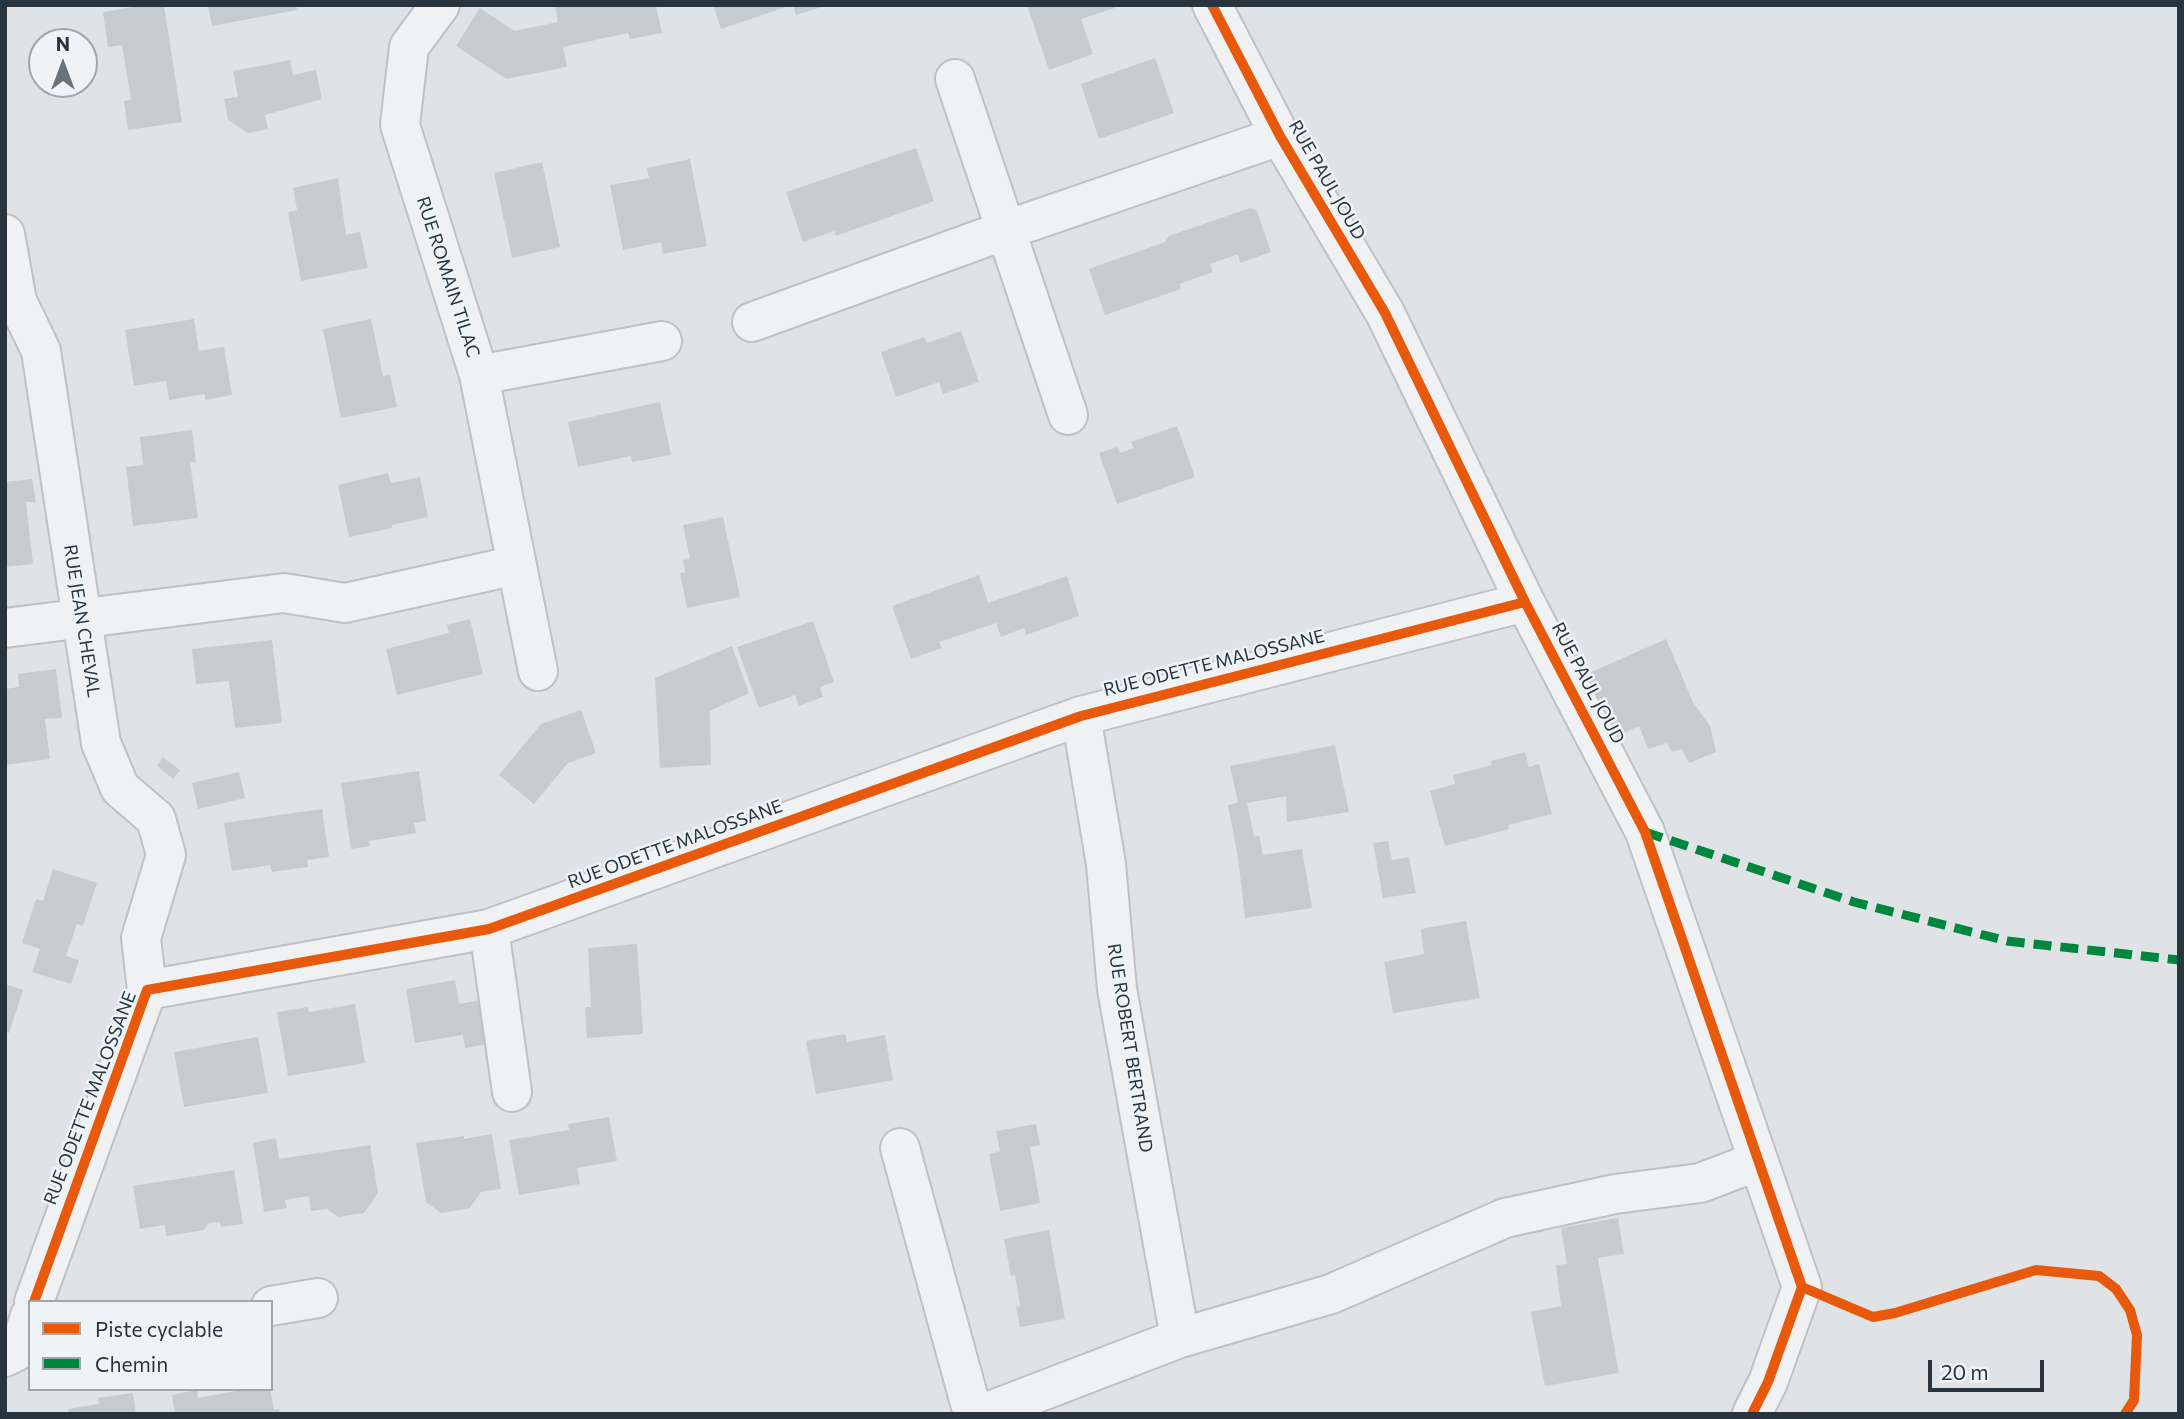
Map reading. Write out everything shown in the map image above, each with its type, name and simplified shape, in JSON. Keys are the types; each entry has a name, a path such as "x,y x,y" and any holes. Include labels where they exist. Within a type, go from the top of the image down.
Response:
{"street":[{"name":"RUE ROMAIN TILAC","path":"440,5 409,47 400,125 479,375 662,341"},
{"name":"RUE PAUL JOUD","path":"1212,5 1280,136 1385,313 1525,601 1645,832 1802,1287 1768,1382 1752,1414"},
{"path":"955,79 1068,415"},
{"path":"752,322 1006,230 1280,136"},
{"name":"RUE JEAN CHEVAL","path":"5,234 17,300 41,351 101,743 120,788 156,819 166,855 141,938 148,990"},
{"path":"479,375 538,671"},
{"path":"5,628 284,593 345,603 517,565"},
{"name":"RUE ODETTE MALOSSANE","path":"35,1300 148,990 489,929 1081,716 1525,601"},
{"name":"RUE ROBERT BERTRAND","path":"1081,716 1106,864 1117,989 1180,1338"},
{"path":"489,929 512,1092"},
{"path":"900,1148 972,1414"},
{"path":"982,1414 1180,1338 1331,1294 1505,1217 1615,1194 1700,1183 1758,1161"},
{"path":"273,1306 318,1298"}],"building":[{"path":"144,5 164,5 182,122 128,130 124,101 131,100 122,45 108,47 103,12"},
{"path":"208,5 296,5 297,10 212,26"},
{"path":"555,5 656,5 662,33 630,39 628,33 563,47 567,67 506,79 456,46 480,8 514,31 558,22"},
{"path":"713,5 789,5 789,6 721,29"},
{"path":"793,5 825,5 825,6 796,15"},
{"path":"1027,5 1114,5 1115,8 1081,19 1093,54 1049,70"},
{"path":"1155,58 1174,113 1099,139 1081,84"},
{"path":"290,60 293,75 316,70 322,99 265,115 268,129 248,133 228,120 224,99 238,97 233,71"},
{"path":"916,148 934,201 836,236 834,231 803,242 786,192"},
{"path":"690,159 707,246 663,254 661,242 623,250 610,185 649,178 647,168"},
{"path":"542,162 560,247 512,258 494,173"},
{"path":"338,178 346,235 360,232 368,268 301,281 288,212 297,210 293,188"},
{"path":"1250,208 1257,211 1271,252 1240,263 1238,254 1210,264 1213,272 1180,284 1181,289 1105,315 1089,269 1165,242 1169,236"},
{"path":"194,319 199,351 224,347 232,395 205,400 205,394 169,400 166,381 134,386 125,330"},
{"path":"371,319 383,376 390,375 397,407 341,418 323,329"},
{"path":"961,331 979,382 943,394 939,382 896,397 881,352 924,337 927,343"},
{"path":"660,402 671,455 632,462 631,456 578,467 568,422"},
{"path":"1177,426 1195,477 1117,504 1099,453 1117,447 1120,453 1134,448 1131,442"},
{"path":"192,430 196,462 190,462 198,518 133,526 126,467 143,465 140,437"},
{"path":"388,473 391,483 420,477 428,517 349,537 338,485"},
{"path":"32,479 36,502 26,502 33,564 5,567 5,482"},
{"path":"723,517 740,597 687,608 680,573 685,572 683,560 690,559 683,525"},
{"path":"979,575 988,603 1067,576 1079,616 1026,635 1024,628 1001,637 996,623 939,642 942,648 911,659 892,606"},
{"path":"470,619 483,674 397,695 386,649 449,633 447,625"},
{"path":"813,621 834,682 820,687 823,697 799,706 795,695 759,708 737,647"},
{"path":"1666,639 1693,702 1710,726 1715,746 1716,752 1689,763 1682,749 1672,752 1667,743 1648,749 1639,726 1617,736 1587,674"},
{"path":"272,640 282,723 235,728 229,681 196,684 192,649"},
{"path":"732,646 749,693 710,711 711,765 660,768 655,678"},
{"path":"56,669 62,718 45,719 50,759 5,765 5,689 19,687 18,674"},
{"path":"581,710 596,753 568,763 534,804 499,775 541,724"},
{"path":"1335,745 1349,812 1287,822 1286,796 1247,803 1254,837 1259,835 1263,855 1302,849 1312,908 1245,918 1228,805 1238,803 1230,766"},
{"path":"1525,752 1529,767 1539,764 1552,814 1445,846 1430,791 1455,784 1453,775 1492,765 1491,761"},
{"path":"163,757 180,770 173,779 157,766"},
{"path":"419,771 426,821 414,823 416,833 369,841 370,846 351,849 341,783"},
{"path":"239,772 245,798 198,809 192,783"},
{"path":"322,809 329,857 307,860 308,867 272,872 270,865 232,871 224,823"},
{"path":"1388,841 1392,860 1409,857 1416,893 1383,898 1373,843"},
{"path":"53,869 97,883 83,926 77,924 66,956 79,960 71,984 32,972 40,949 22,943 36,899 43,901"},
{"path":"1466,921 1480,998 1393,1013 1384,962 1424,954 1421,929"},
{"path":"637,944 643,1034 587,1038 585,1007 591,1007 588,948"},
{"path":"455,980 459,1004 482,1000 489,1044 465,1048 463,1035 415,1043 406,989"},
{"path":"5,984 23,990 9,1033 5,1032"},
{"path":"355,1004 365,1063 288,1076 277,1012 308,1007 309,1012"},
{"path":"845,1034 847,1042 885,1035 893,1080 816,1094 806,1041"},
{"path":"258,1037 268,1093 184,1107 174,1052"},
{"path":"609,1117 617,1161 577,1168 580,1184 519,1195 509,1140 569,1130 568,1124"},
{"path":"1036,1124 1040,1145 1030,1147 1040,1203 1000,1211 989,1154 1000,1151 996,1131"},
{"path":"492,1134 501,1189 481,1192 470,1208 441,1213 426,1202 416,1143"},
{"path":"276,1138 279,1159 370,1145 378,1193 364,1213 338,1217 327,1209 311,1211 309,1196 285,1200 287,1208 264,1212 253,1143"},
{"path":"234,1170 243,1224 221,1227 220,1222 209,1223 204,1230 166,1236 165,1225 140,1229 133,1186"},
{"path":"1618,1218 1624,1254 1598,1258 1619,1373 1545,1386 1531,1312 1561,1306 1556,1265 1567,1264 1561,1228"},
{"path":"1049,1230 1065,1319 1020,1327 1015,1275 1011,1276 1004,1239"},
{"path":"197,1391 198,1398 236,1391 270,1391 274,1410 279,1409 280,1414 175,1414 172,1395"},
{"path":"133,1393 136,1414 69,1414 68,1409 99,1404 98,1398"}],"marked path":[{"path":"1645,832 1854,902 2007,941 2179,960"}],"cycle path":[{"path":"1212,5 1280,136 1385,313 1525,602 1645,832 1802,1287 1768,1382 1752,1414"},
{"path":"35,1300 147,990 489,929 1081,716 1525,602"},
{"path":"1802,1287 1873,1317 1895,1313 2036,1270 2099,1276 2116,1289 2130,1310 2137,1335 2134,1400 2125,1414"}]}
